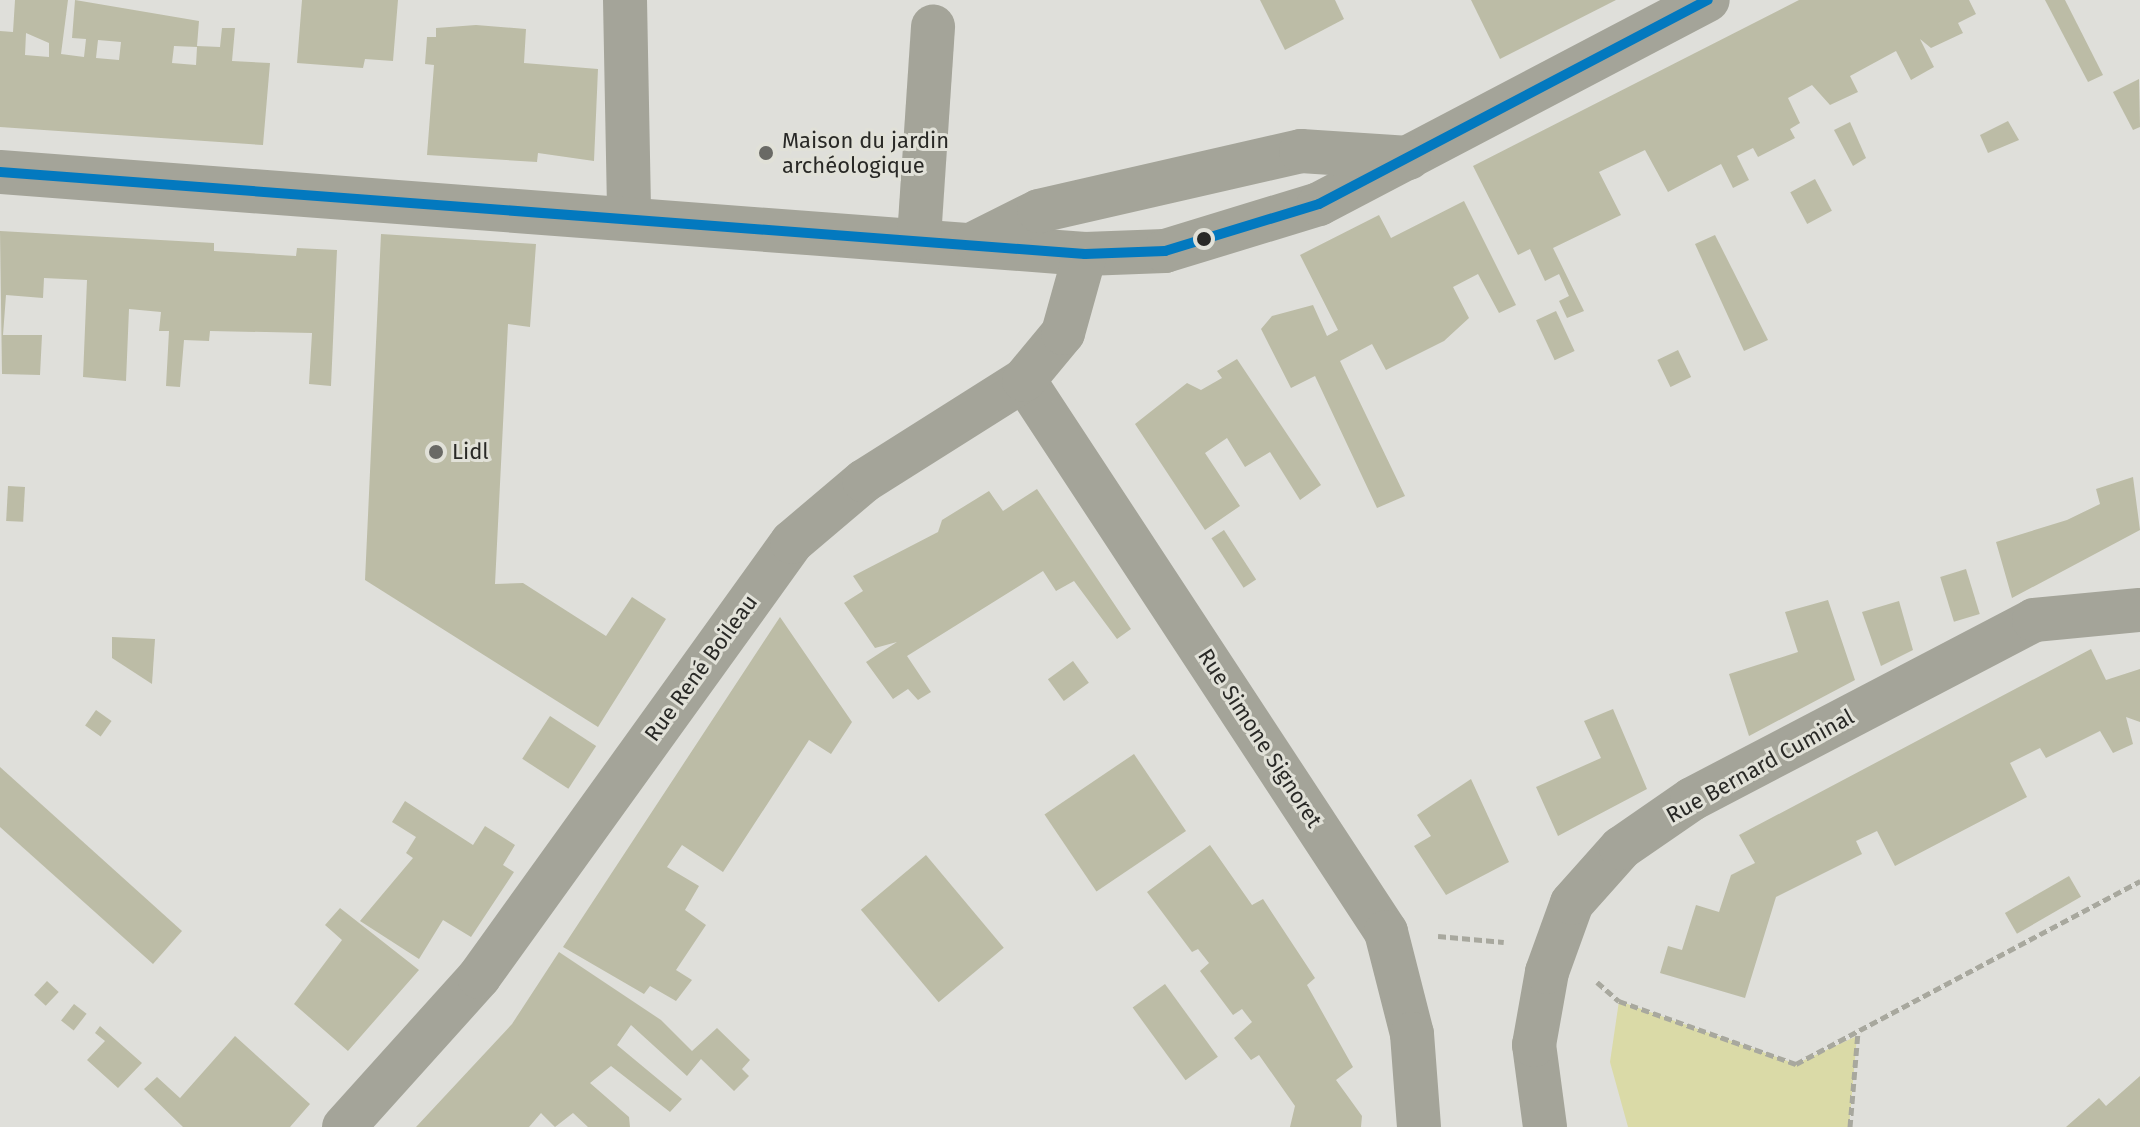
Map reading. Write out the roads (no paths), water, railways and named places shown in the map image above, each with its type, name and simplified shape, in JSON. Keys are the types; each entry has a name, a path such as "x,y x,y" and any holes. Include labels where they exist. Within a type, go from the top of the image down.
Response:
{"street":[{"path":"625,0 629,216"},
{"path":"0,172 977,242 1085,254 1165,251 1245,232 1411,158 1708,0"},
{"path":"919,238 933,26"},
{"path":"977,242 1039,211 1301,151 1411,158"},
{"name":"Rue René Boileau","path":"344,1127 479,977 792,542 864,481 1024,380 1063,333 1085,254"},
{"name":"Rue Simone Signoret","path":"1024,380 1386,932 1412,1034 1419,1127"},
{"name":"Rue Bernard Cuminal","path":"1545,1127 1534,1045 1556,947 1572,903 1621,848 1692,799 2034,620 2140,610"}],"place":[{"name":"Maison du jardin archéologique","path":"766,153"},
{"name":"Lidl","path":"436,452"}]}
